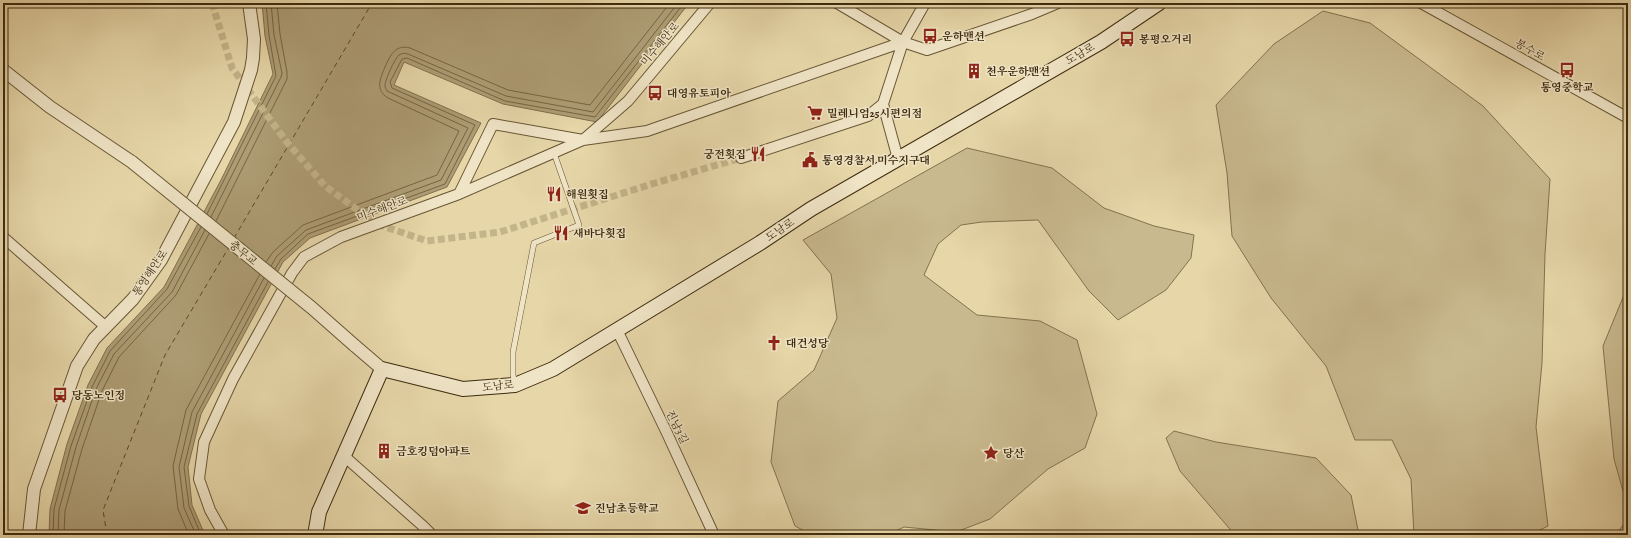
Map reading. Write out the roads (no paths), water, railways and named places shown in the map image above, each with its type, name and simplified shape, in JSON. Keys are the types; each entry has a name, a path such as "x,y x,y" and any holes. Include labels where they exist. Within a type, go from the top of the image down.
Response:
{"main road":[{"name":"도남로","path":"382,369 463,389 515,385 552,369 760,243 812,209 1101,42 1159,3"},
{"path":"315,535 319,512 382,369"}],"street":[{"name":"통영해안로","path":"29,535 34,489 77,366 94,339 133,299 161,260 234,122 251,70 253,58 254,39 249,3"},
{"name":"미수해안로","path":"224,535 210,510 199,479 204,442 233,379 292,273 304,257 341,237 459,194 583,140 628,101 710,3"},
{"path":"837,3 903,42 927,50 1032,14 1058,3"},
{"path":"741,158 868,116 882,104 903,42 925,3"},
{"name":"봉수로","path":"1421,3 1628,118"},
{"path":"459,194 493,124 583,140 647,131 903,42"},
{"name":"충무교","path":"3,70 50,107 132,162 312,308 382,369"},
{"path":"882,104 898,159"},
{"path":"3,237 106,327"},
{"name":"진남3길","path":"617,330 714,535"},
{"path":"344,456 432,535"}],"lane":[{"path":"515,385 513,375 513,352 534,243 579,226 554,153"}],"water":[{"path":"262,3 689,3 597,122 503,104 404,62 394,85 481,123 447,187 310,238 283,262 201,414 188,467 192,505 205,535 49,535 50,509 67,444 88,385 107,348 164,287 221,180 273,74 265,36"}],"tunnel":[{"path":"212,3 232,68 286,141 325,186 377,224 427,241 500,232 655,183 741,158"}],"place":[{"name":"운하맨션","path":"930,36"},
{"name":"봉평오거리","path":"1127,39"},
{"name":"통영중학교","path":"1567,70"},
{"name":"천우운하맨션","path":"974,71"},
{"name":"대영유토피아","path":"655,93"},
{"name":"밀레니엄25시편의점","path":"815,113"},
{"name":"궁전횟집","path":"758,154"},
{"name":"통영경찰서 미수지구대","path":"810,160"},
{"name":"해원횟집","path":"554,194"},
{"name":"새바다횟집","path":"561,233"},
{"name":"대건성당","path":"774,343"},
{"name":"당동노인정","path":"60,395"},
{"name":"금호킹덤아파트","path":"384,451"},
{"name":"당산","path":"991,453"},
{"name":"진남초등학교","path":"583,508"}]}
